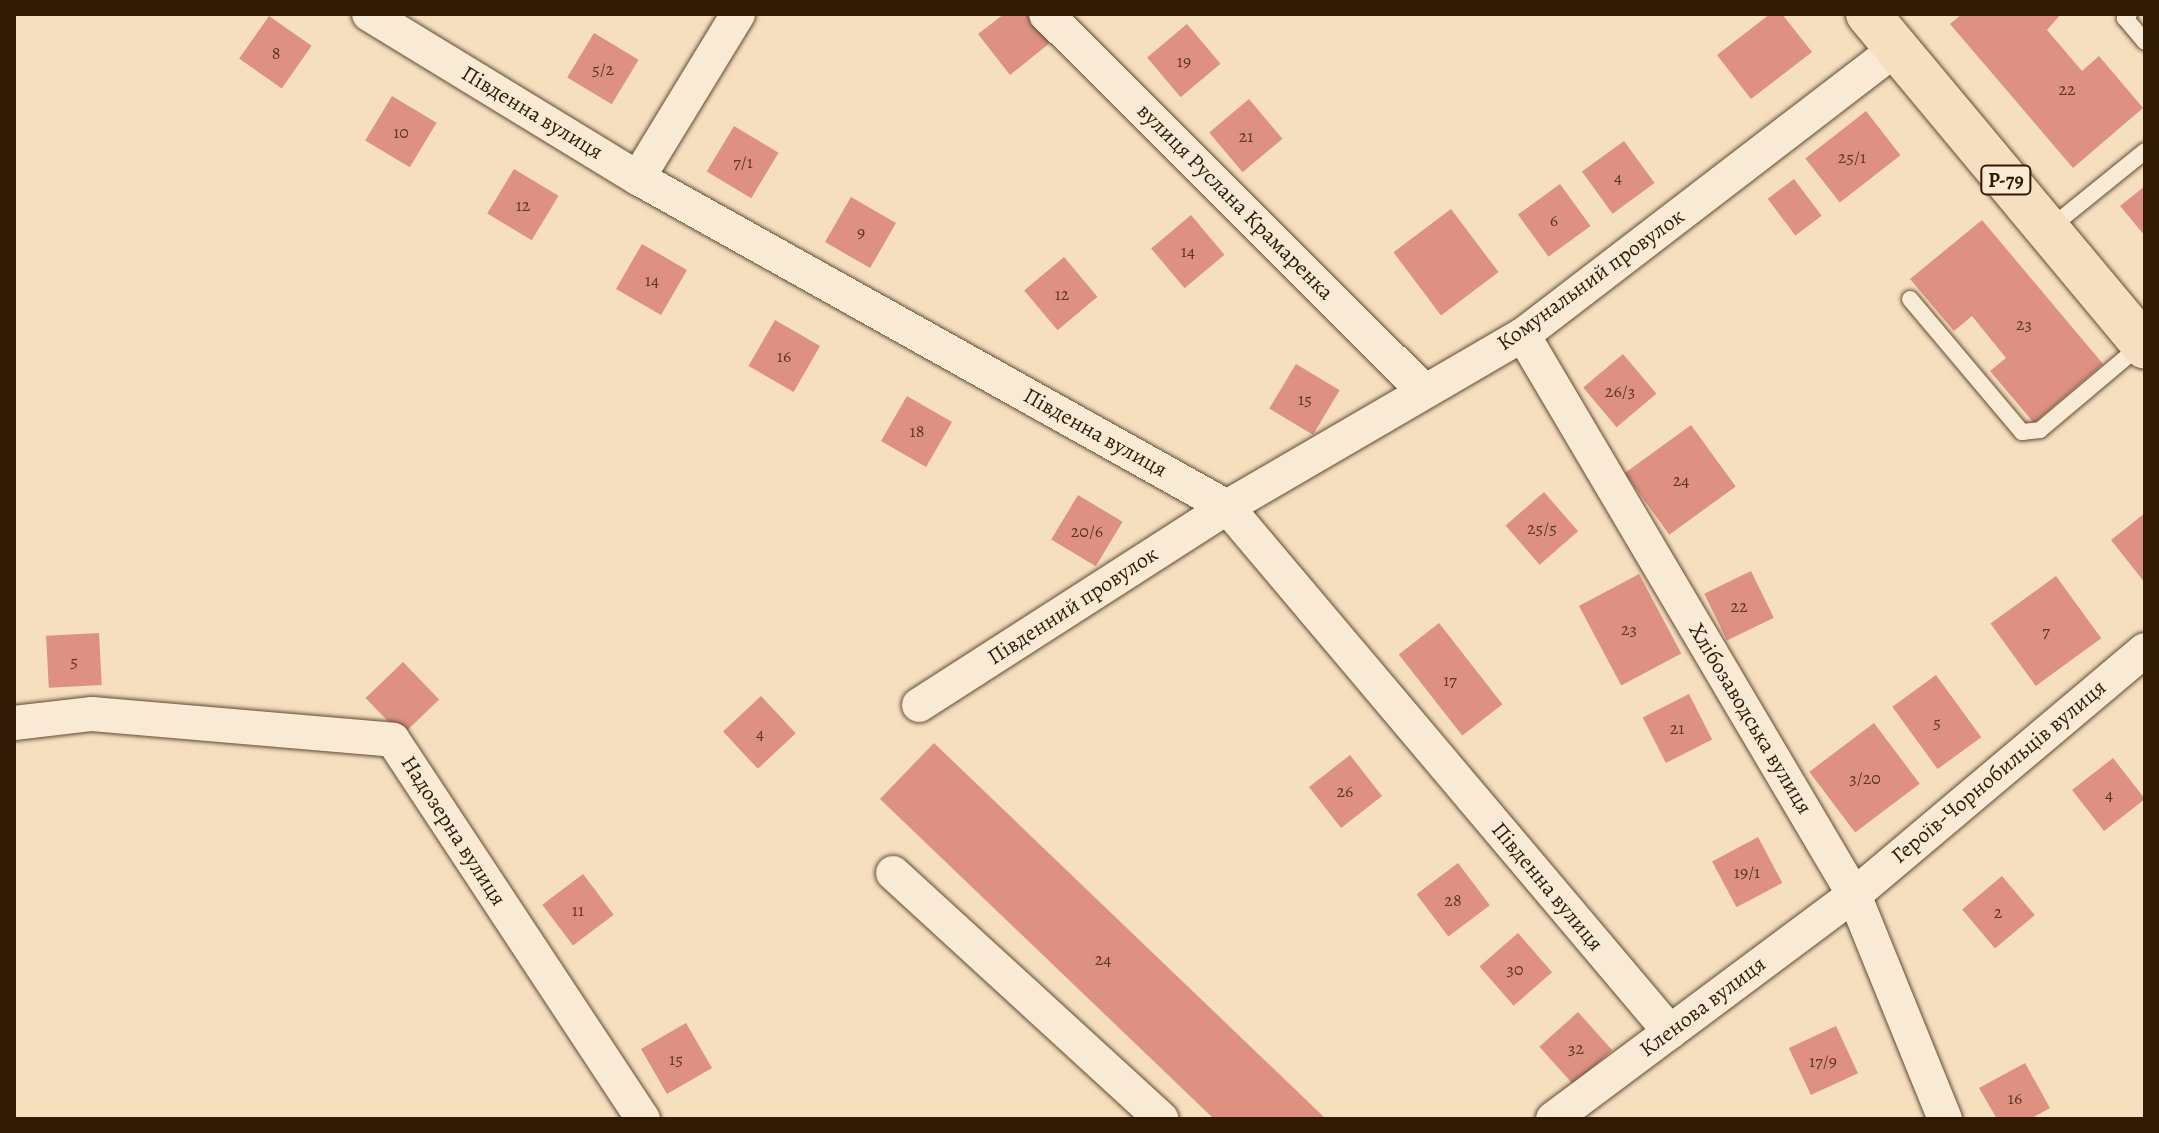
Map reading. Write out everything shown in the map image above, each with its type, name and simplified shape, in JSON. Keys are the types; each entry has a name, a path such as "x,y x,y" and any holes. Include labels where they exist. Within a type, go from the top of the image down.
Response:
{"main road":[{"name":"Р-79","path":"1868,14 2137,332"}],"street":[{"name":"Південна вулиця","path":"369,14 638,178 1227,507 1670,1032"},
{"path":"638,178 738,14"},
{"name":"вулиця Руслана Крамаренка","path":"1046,14 1423,390"},
{"name":"Комунальний провулок","path":"1227,507 1423,390 1523,335 1896,49"},
{"name":"Хлібозаводська вулиця","path":"1523,335 1854,895 1945,1119"},
{"name":"Південний провулок","path":"919,705 1227,507"},
{"name":"Героїв-Чорнобильців вулиця","path":"1854,895 2145,650"},
{"name":"Надозерна вулиця","path":"14,723 92,714 393,740 643,1119"},
{"path":"893,873 1161,1119"},
{"name":"Кленова вулиця","path":"1553,1119 1854,895"}],"lane":[{"path":"2126,15 2145,42"},
{"path":"2048,230 2145,151"},
{"path":"1910,299 2022,432 2040,430 2137,332"}],"building":[{"path":"1004,14 1028,14 1051,42 1010,75 978,34"},
{"path":"1770,14 1782,14 1812,52 1751,99 1717,55"},
{"path":"1962,14 2061,14 2047,30 2082,71 2099,56 2143,108 2073,168 1950,24"},
{"path":"269,16 312,46 282,88 239,59"},
{"path":"1187,24 1220,64 1181,97 1147,57"},
{"path":"594,33 639,60 612,104 567,78"},
{"path":"392,96 437,123 410,167 365,141"},
{"path":"1249,99 1282,139 1243,172 1209,132"},
{"path":"1866,111 1900,155 1840,203 1805,158"},
{"path":"734,126 779,153 751,198 707,171"},
{"path":"1624,141 1655,183 1612,214 1582,172"},
{"path":"514,169 559,196 532,240 487,214"},
{"path":"1794,179 1822,216 1795,236 1768,199"},
{"path":"1560,184 1591,226 1548,257 1518,215"},
{"path":"2145,186 2145,236 2120,206"},
{"path":"851,197 896,223 870,268 825,242"},
{"path":"1451,209 1499,272 1441,315 1393,252"},
{"path":"1191,215 1224,255 1185,288 1151,248"},
{"path":"1982,220 2103,364 2034,423 1990,371 2006,358 1972,316 1954,331 1910,279"},
{"path":"642,244 687,270 661,315 616,289"},
{"path":"1064,257 1097,297 1058,330 1024,290"},
{"path":"775,320 820,346 794,392 748,366"},
{"path":"1623,354 1656,394 1617,427 1583,387"},
{"path":"1296,364 1340,390 1313,435 1269,409"},
{"path":"907,396 952,422 926,467 881,441"},
{"path":"1691,425 1736,486 1669,535 1625,473"},
{"path":"1544,492 1578,531 1540,565 1506,525"},
{"path":"1078,495 1123,522 1096,566 1051,540"},
{"path":"2145,513 2145,583 2111,540"},
{"path":"1751,571 1774,618 1727,641 1704,594"},
{"path":"1639,574 1681,653 1621,685 1579,606"},
{"path":"2056,576 2101,638 2036,686 1990,624"},
{"path":"1439,623 1502,704 1462,736 1399,654"},
{"path":"99,633 102,685 49,688 46,636"},
{"path":"403,662 439,699 402,736 366,698"},
{"path":"1936,675 1981,737 1938,769 1892,707"},
{"path":"1689,694 1712,739 1666,763 1643,718"},
{"path":"761,696 796,733 758,769 723,731"},
{"path":"1874,723 1920,784 1855,832 1809,772"},
{"path":"934,743 1326,1119 1214,1119 880,799"},
{"path":"1350,755 1382,796 1341,828 1309,787"},
{"path":"2113,758 2145,799 2104,831 2072,790"},
{"path":"1758,837 1782,883 1736,907 1712,861"},
{"path":"1458,863 1490,905 1448,937 1416,894"},
{"path":"583,874 614,915 573,945 542,905"},
{"path":"2002,876 2035,915 1995,948 1962,909"},
{"path":"1518,933 1552,972 1514,1006 1480,966"},
{"path":"1578,1012 1612,1050 1573,1085 1539,1047"},
{"path":"686,1023 712,1068 667,1094 641,1049"},
{"path":"1836,1026 1858,1073 1811,1095 1789,1048"},
{"path":"2025,1063 2050,1108 2030,1119 1997,1119 1979,1088"}]}
